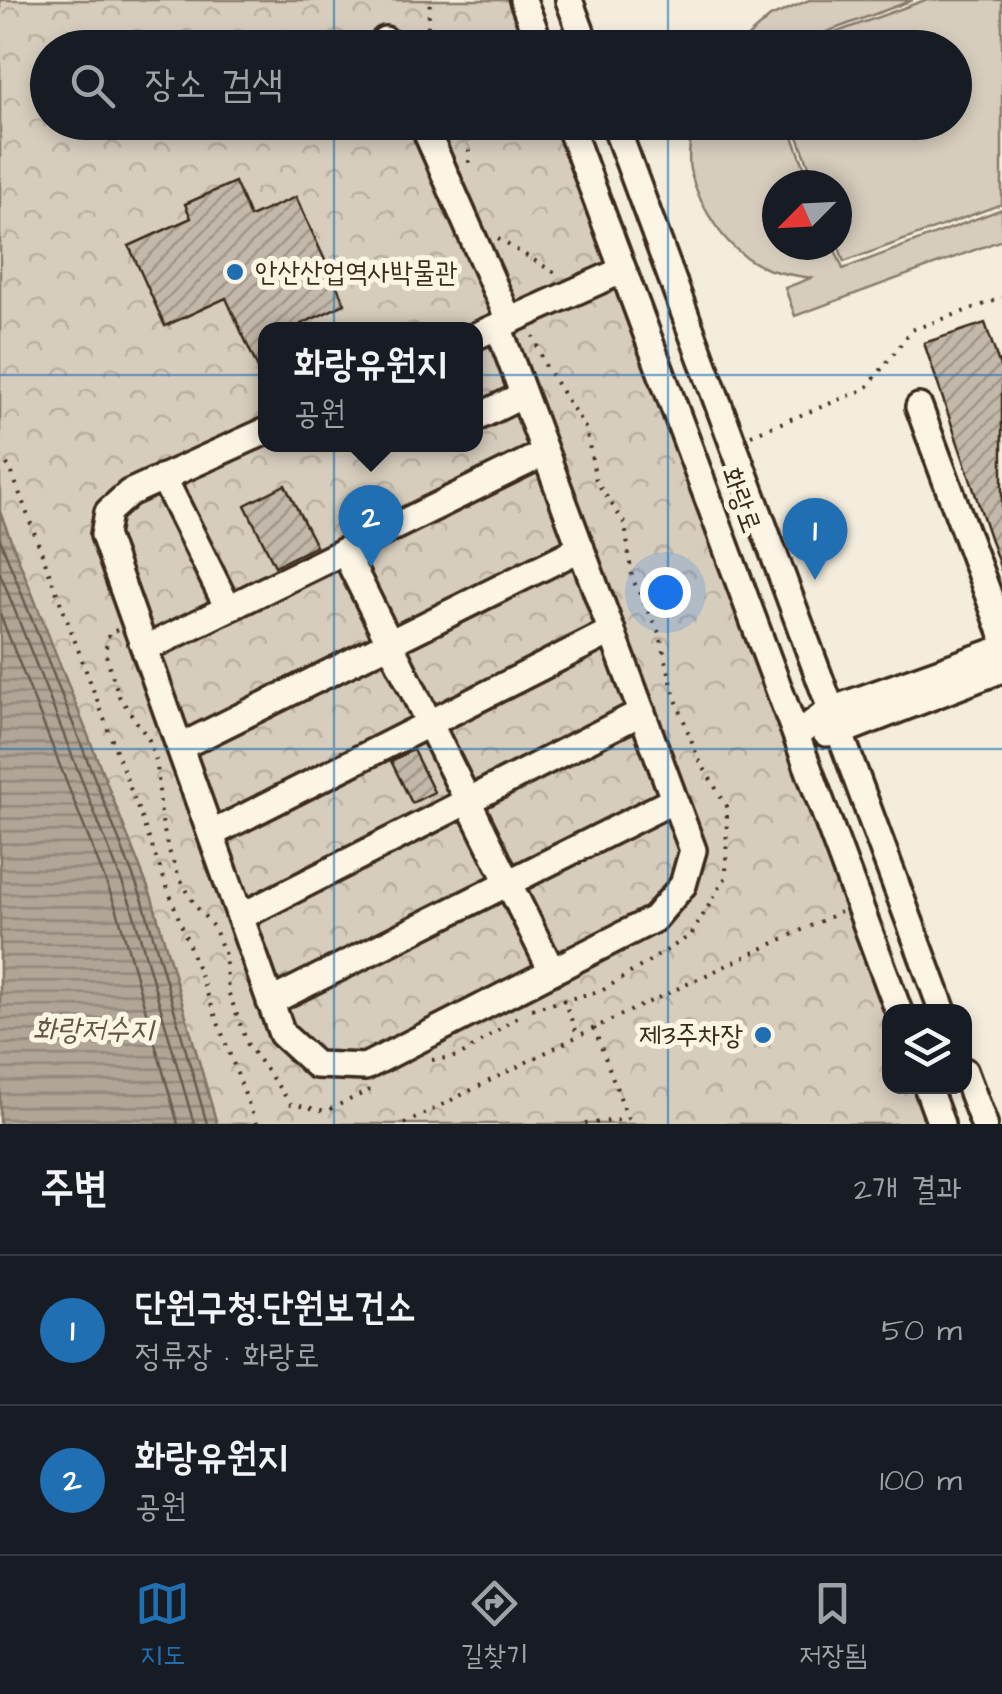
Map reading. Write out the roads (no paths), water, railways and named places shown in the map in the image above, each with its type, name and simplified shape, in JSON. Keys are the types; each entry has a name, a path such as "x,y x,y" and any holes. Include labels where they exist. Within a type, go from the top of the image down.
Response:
{"street":[{"path":"523,0 534,30"},
{"path":"569,0 580,30"},
{"path":"258,435 129,493 108,512 104,534 282,1034 316,1065 365,1067 654,919 682,885 693,850 524,395 494,327 428,140"},
{"name":"화랑로","path":"575,140 896,1004"},
{"name":"화랑로","path":"621,140 939,1004"},
{"path":"494,327 624,270"},
{"path":"483,415 524,395"},
{"path":"919,407 1002,632"},
{"path":"145,648 546,454"},
{"path":"163,477 228,608"},
{"path":"180,746 580,548"},
{"path":"344,551 552,972"},
{"path":"211,834 612,631"},
{"path":"835,721 1002,650"},
{"path":"796,734 1002,669"},
{"path":"240,917 642,712"},
{"path":"270,1002 674,800"},
{"path":"972,1092 984,1124"},
{"path":"930,1094 941,1124"}],"water":[{"name":"화랑저수지","path":"0,512 152,898 217,1124 0,1124"}],"place":[{"name":"안산산업역사박물관","path":"235,272"},
{"name":"화랑유원지","path":"371,567"},
{"name":"단원구청.단원보건소","path":"815,580"},
{"name":"제3주차장","path":"763,1035"}]}
